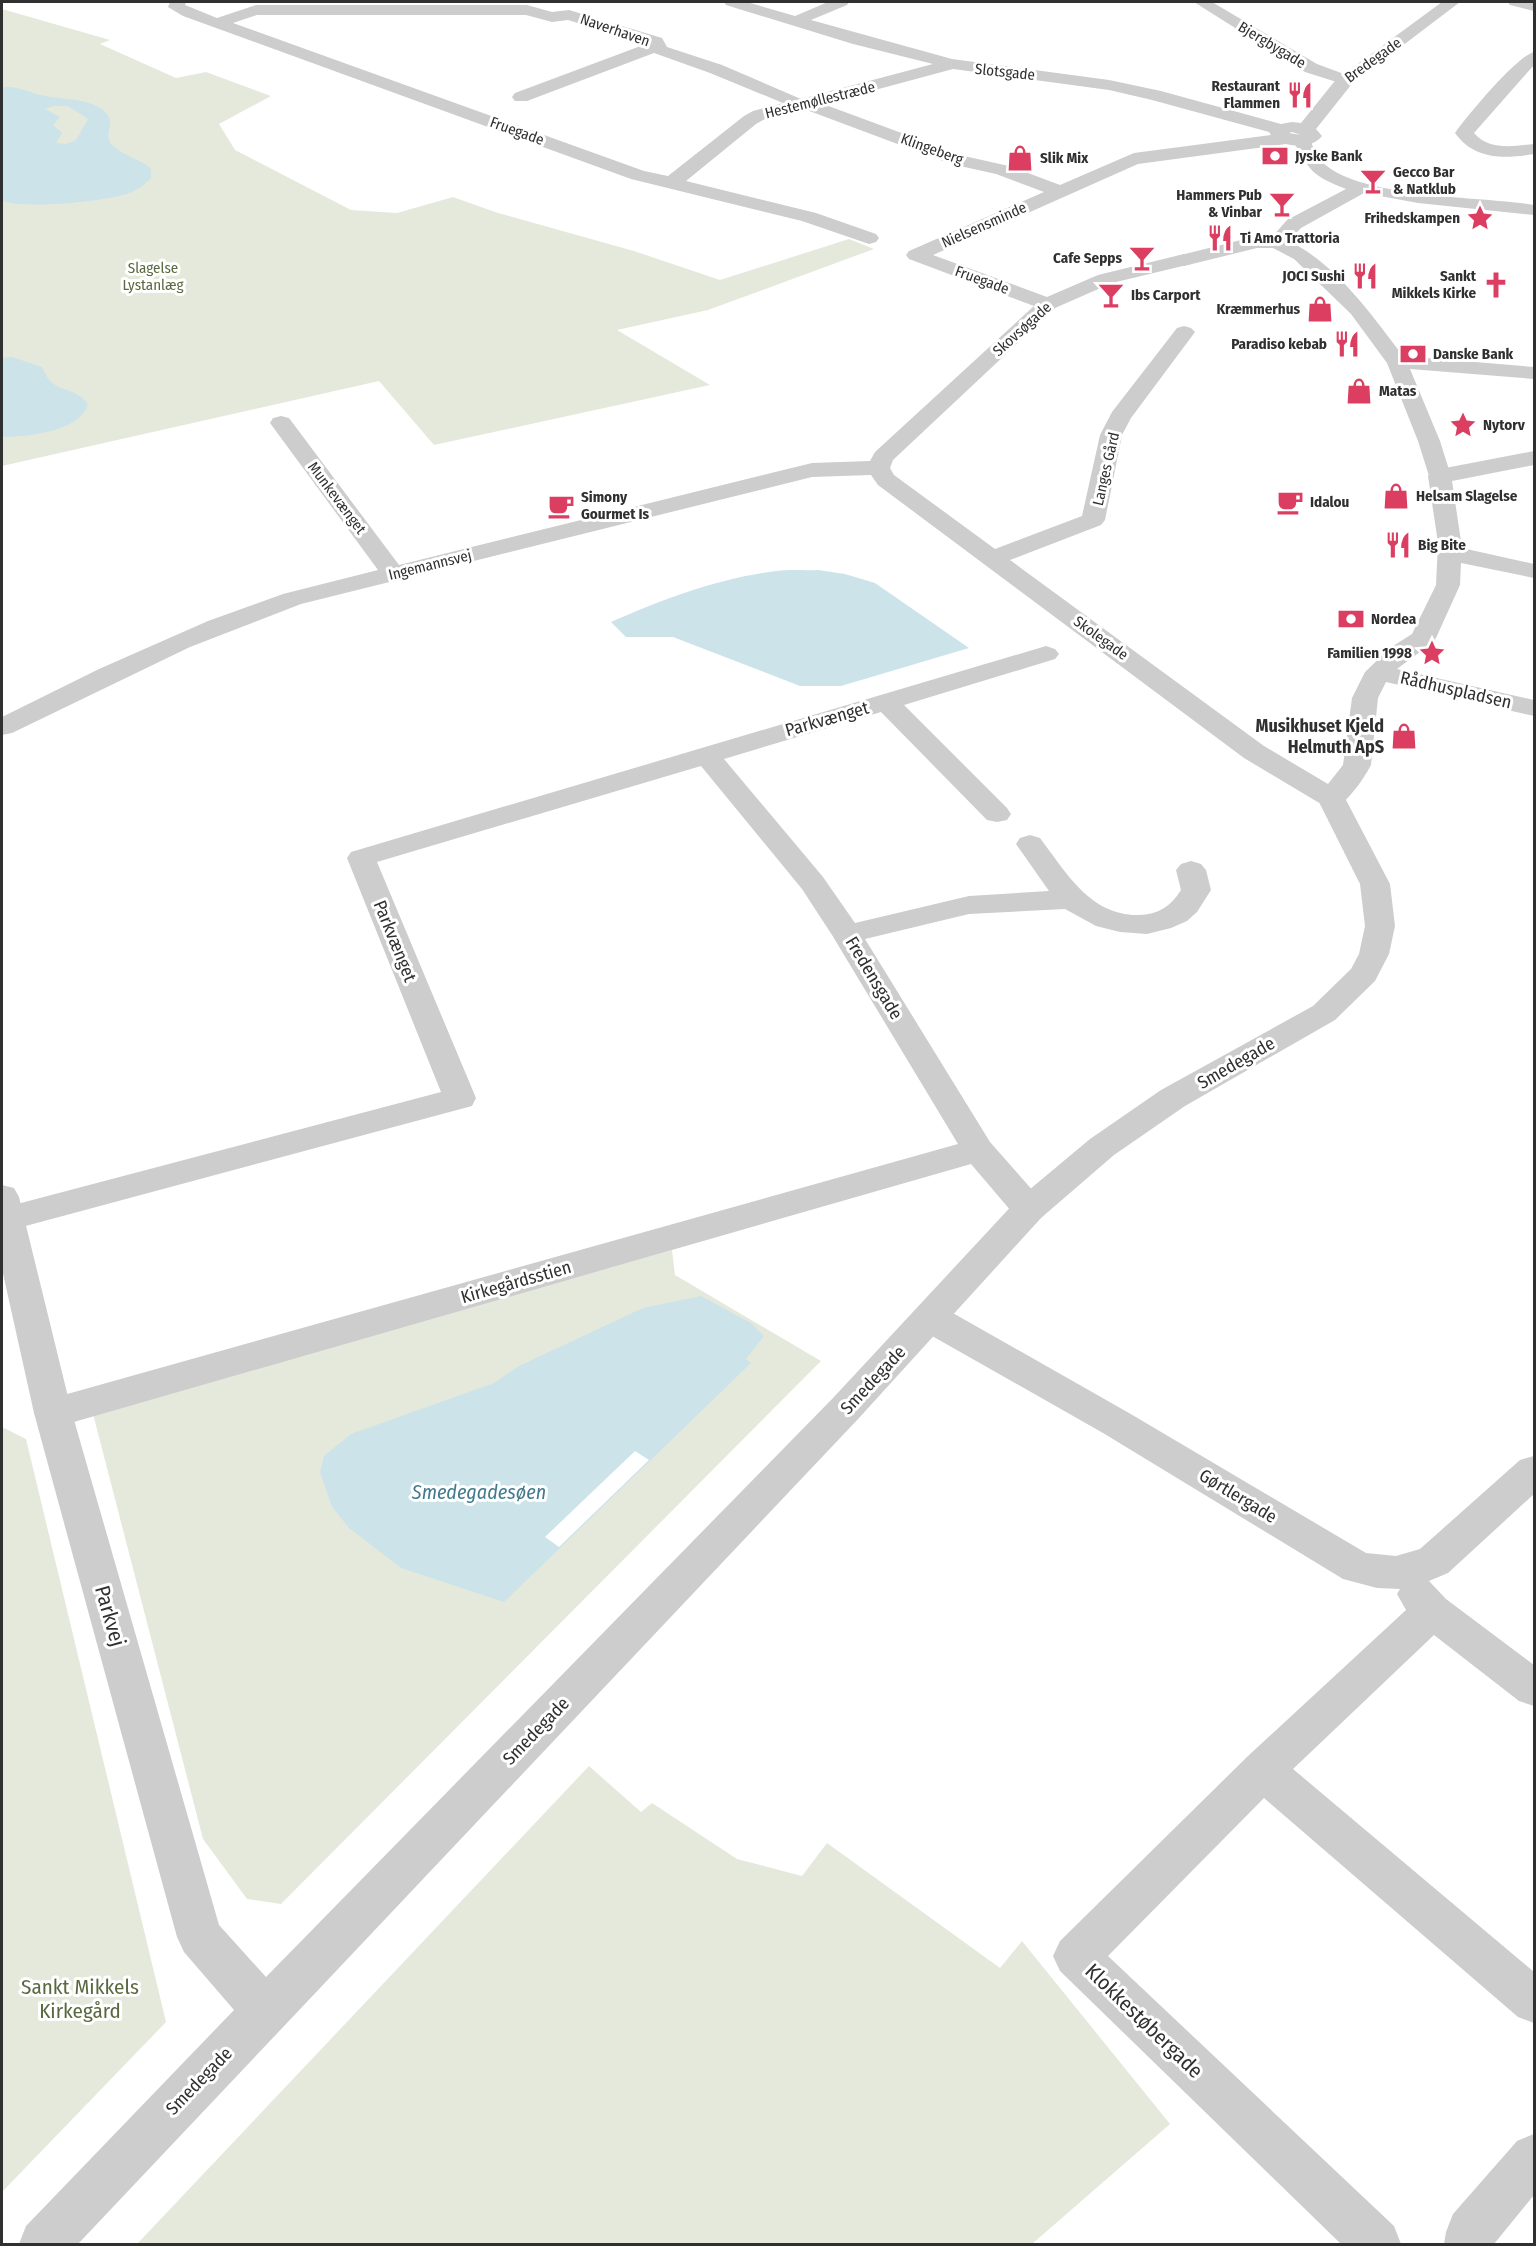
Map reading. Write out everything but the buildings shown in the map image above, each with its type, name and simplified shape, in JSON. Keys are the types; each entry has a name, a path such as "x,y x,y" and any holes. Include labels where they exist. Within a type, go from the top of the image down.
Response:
{"street":[{"name":"Fruegade","path":"178,2 176,7 217,23 639,175 809,217 869,238"},
{"name":"Slotsgade","path":"732,2 951,64 1059,78 1155,95 1293,134"},
{"path":"796,21 841,2"},
{"name":"Bjergbygade","path":"1202,2 1305,65 1346,80"},
{"name":"Bredegade","path":"1293,134 1316,118 1333,91 1346,80 1452,2"},
{"path":"1516,2 1534,6"},
{"name":"Naverhaven","path":"217,23 256,10 527,10 552,17 570,15 656,42 660,50 716,69 802,104"},
{"name":"Naverhaven","path":"522,97 656,46"},
{"path":"1534,57 1526,73 1464,133 1469,141 1490,149 1517,152 1534,149"},
{"name":"Hestemøllestræde","path":"673,182 750,120 951,64"},
{"name":"Klingeberg","path":"802,104 958,160 1002,170 1056,193"},
{"path":"1056,193 1134,159 1293,134 1313,164 1331,176 1360,188 1534,210"},
{"path":"1331,798 1353,773 1357,765 1365,698 1378,672 1399,653 1423,638 1448,585 1450,543 1440,476 1429,441 1397,362 1358,310 1301,255 1277,243 1294,224 1360,188"},
{"name":"Nielsensminde","path":"916,255 1056,193"},
{"name":"Skovsøgade","path":"878,468 883,458 1048,304 1105,279 1240,244 1277,243"},
{"name":"Fruegade","path":"916,255 1048,304"},
{"name":"Langes Gård","path":"992,559 1094,519 1111,435 1120,417 1184,332"},
{"path":"1397,362 1534,373"},
{"name":"Munkevænget","path":"281,423 393,574"},
{"path":"1440,476 1534,458"},
{"name":"Ingemannsvej","path":"2,727 92,681 216,626 292,599 812,470 850,467 878,468"},
{"name":"Skolegade","path":"878,468 886,480 1254,752 1331,798"},
{"path":"1449,553 1534,571"},
{"name":"Parkvænget","path":"4,1208 459,1098 361,858 1046,654"},
{"name":"Rådhuspladsen","path":"1378,672 1534,708"},
{"name":"Parkvænget","path":"886,702 997,814"},
{"name":"Fredensgade","path":"706,754 813,883 847,934 978,1150 1029,1209"},
{"name":"Smedegade","path":"44,2244 932,1318 1029,1209 1102,1147 1173,1098 1324,1013 1364,974 1374,954 1380,926 1375,884 1331,798"},
{"path":"1030,844 1072,899 1093,914 1117,923 1146,924 1172,918 1186,906 1196,890 1191,870"},
{"path":"847,934 969,905 1072,899"},
{"name":"Kirkegårdsstien","path":"53,1413 978,1150"},
{"name":"Parkvej","path":"4,1208 53,1413 200,1937 266,2011"},
{"name":"Gørtlergade","path":"932,1318 1357,1567 1378,1572 1399,1573 1419,1570 1434,1561 1534,1471"},
{"path":"1399,1573 1432,1611 1534,1688"},
{"name":"Klokkestøbergade","path":"1376,2244 1076,1956 1263,1770 1432,1611"},
{"path":"1263,1770 1534,2001"},
{"path":"1469,2244 1471,2232 1534,2158"}],"green space":[{"name":"Slagelse Lystanlæg","path":"2,9 110,40 100,44 176,78 206,72 271,96 219,124 235,150 351,210 397,213 453,197 498,213 634,251 720,280 849,239 874,249 708,310 617,330 710,385 434,445 379,381 2,466"},
{"path":"672,1250 675,1275 821,1361 281,1904 247,1899 203,1839 93,1414"},
{"name":"Sankt Mikkels Kirkegård","path":"2,1427 26,1439 166,2022 2,2192"},
{"path":"589,1766 641,1812 652,1803 737,1859 802,1876 827,1843 1000,1968 1022,1941 1170,2124 1032,2244 137,2244"}],"water":[{"path":"2,87 95,105 109,118 109,138 112,145 151,169 151,178 135,191 120,196 48,204 2,201","holes":["54,106 68,106 88,119 76,140 66,144 56,143 62,133 53,125 60,117 45,109"]},
{"path":"12,357 42,367 57,386 81,397 88,404 83,413 75,421 51,431 2,437 2,358"},
{"path":"781,570 818,570 845,574 875,583 969,648 841,686 800,686 673,637 626,637 611,622 651,605 712,584"},
{"name":"Smedegadesøen","path":"701,1296 751,1323 764,1336 746,1359 751,1363 504,1602 401,1568 349,1528 332,1507 320,1472 324,1456 351,1434 494,1383 519,1366 643,1308"}],"pier":[{"path":"635,1451 649,1460 559,1547 545,1537"}],"place":[{"name":"Restaurant Flammen","path":"1300,95"},
{"name":"Jyske Bank","path":"1275,156"},
{"name":"Slik Mix","path":"1020,158"},
{"name":"Gecco Bar & Natklub","path":"1373,181"},
{"name":"Hammers Pub & Vinbar","path":"1282,204"},
{"name":"Frihedskampen","path":"1480,218"},
{"name":"Ti Amo Trattoria","path":"1220,238"},
{"name":"Cafe Sepps","path":"1142,258"},
{"name":"JOCI Sushi","path":"1365,276"},
{"name":"Sankt Mikkels Kirke","path":"1496,285"},
{"name":"Ibs Carport","path":"1111,295"},
{"name":"Kræmmerhus","path":"1320,309"},
{"name":"Paradiso kebab","path":"1347,344"},
{"name":"Danske Bank","path":"1413,354"},
{"name":"Matas","path":"1359,391"},
{"name":"Nytorv","path":"1463,425"},
{"name":"Helsam Slagelse","path":"1396,496"},
{"name":"Idalou","path":"1290,502"},
{"name":"Simony Gourmet Is","path":"561,506"},
{"name":"Big Bite","path":"1398,545"},
{"name":"Nordea","path":"1351,619"},
{"name":"Familien 1998","path":"1432,653"},
{"name":"Musikhuset Kjeld Helmuth ApS","path":"1404,736"}]}
